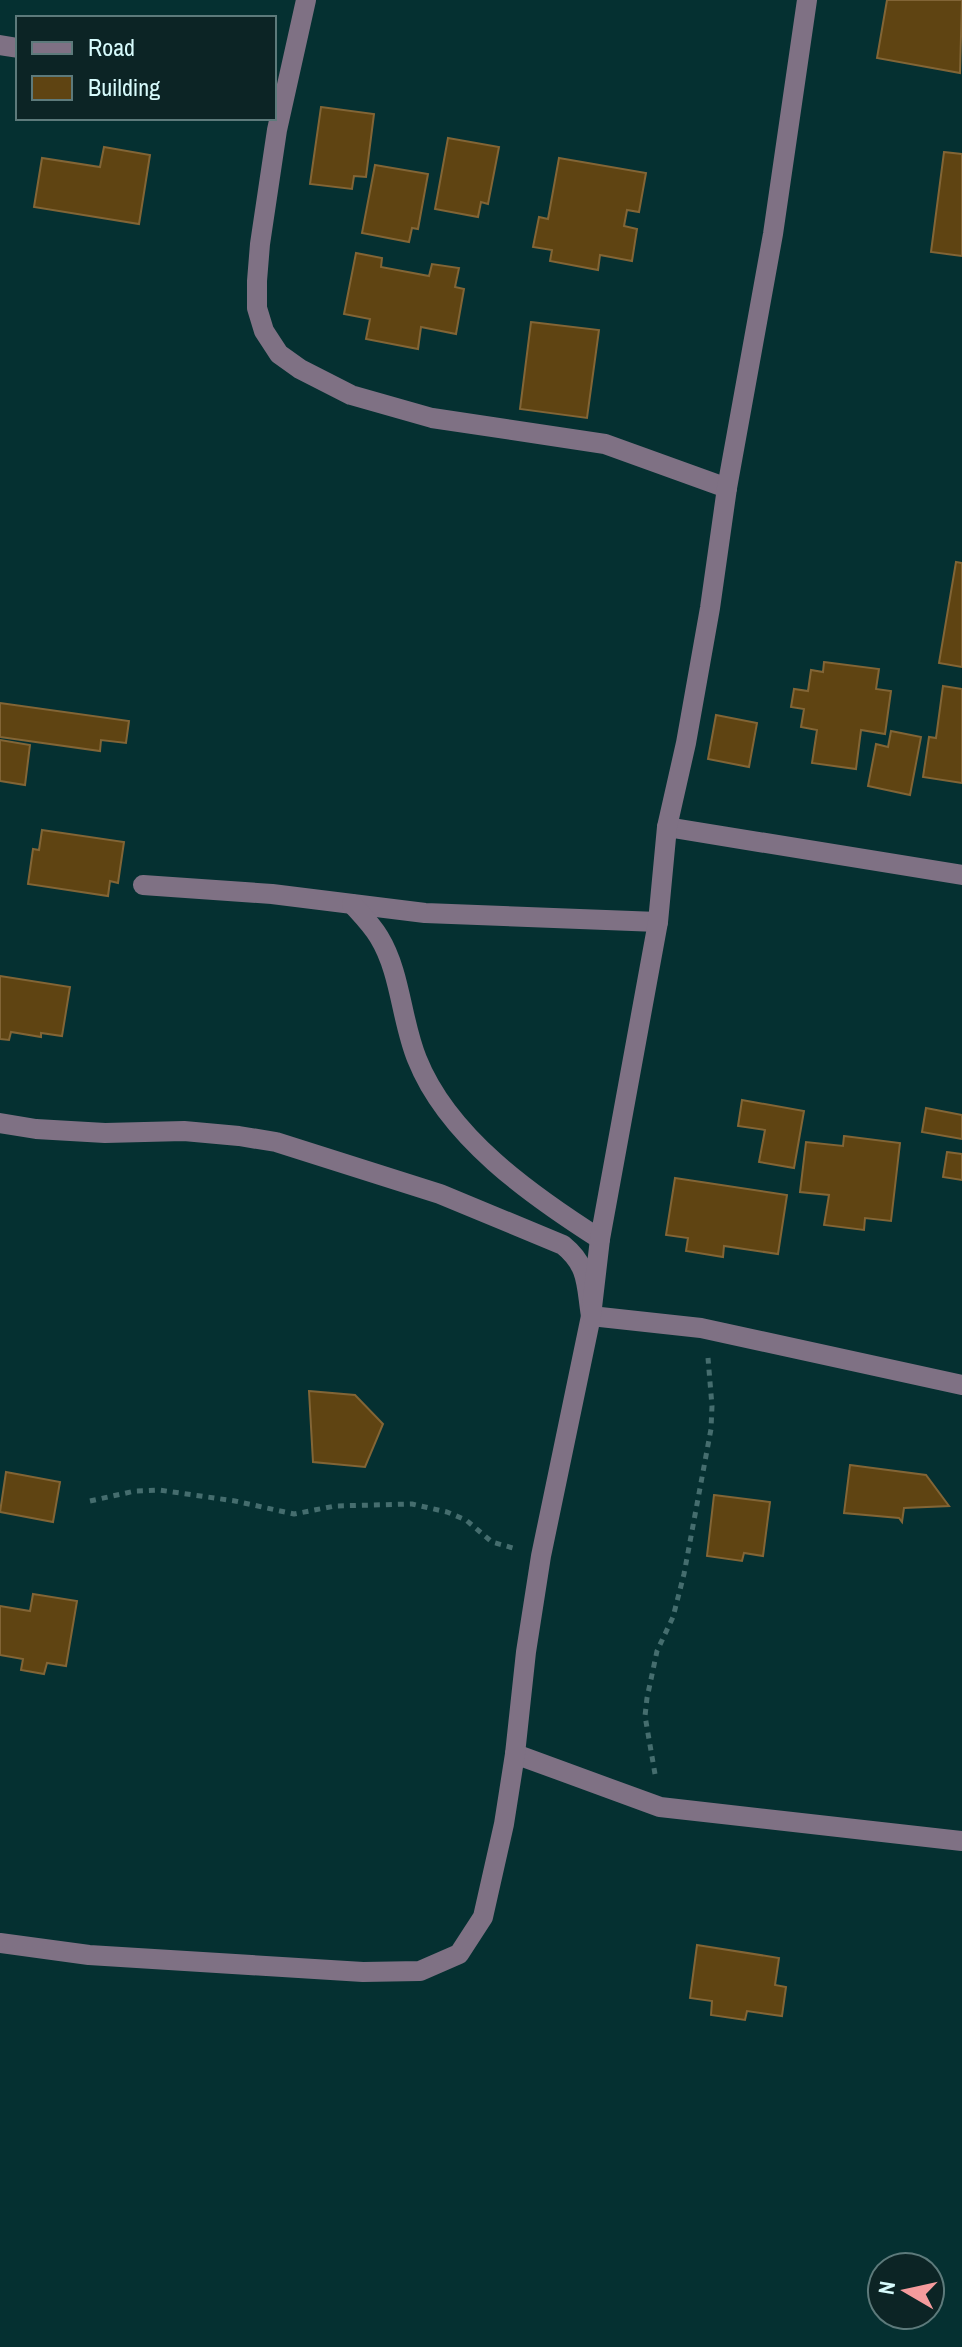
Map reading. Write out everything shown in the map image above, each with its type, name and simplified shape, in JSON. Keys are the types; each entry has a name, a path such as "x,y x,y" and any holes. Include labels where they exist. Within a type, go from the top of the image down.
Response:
{"street":[{"path":"306,0 278,105 257,281 257,308 264,331 279,354 300,369 351,395 432,418 605,444 727,488"},
{"path":"0,1943 89,1955 363,1972 420,1971 459,1954 483,1917 504,1824 541,1556 591,1316 600,1239 658,922 667,827 686,743 710,608 727,488 773,234 807,0"},
{"path":"667,827 962,875"},
{"path":"143,885 272,894 425,913 658,922"},
{"path":"352,904 379,936 389,959 416,1056 431,1089 451,1118 545,1204 600,1239"},
{"path":"0,1123 77,1132 184,1131 239,1136 276,1142 351,1164 440,1194 563,1245 583,1266 591,1316"},
{"path":"591,1316 701,1328 962,1385"},
{"path":"515,1754 660,1807 962,1841"}],"path":[{"path":"660,1807 645,1716 657,1651 673,1617 684,1574 711,1429 707,1354 701,1328"},
{"path":"90,1501 135,1491 159,1490 235,1501 294,1514 335,1506 412,1504 447,1512 466,1520 492,1542 541,1556"}],"building":[{"path":"887,0 962,0 960,73 877,58"},
{"path":"321,107 374,114 366,177 354,176 352,189 310,184"},
{"path":"448,138 499,147 488,204 481,202 478,217 435,209"},
{"path":"104,147 150,155 139,224 34,207 42,158 100,167"},
{"path":"944,152 962,154 962,256 931,252"},
{"path":"559,158 646,173 639,212 627,210 624,226 637,229 632,261 600,255 598,270 550,261 552,250 533,247 539,217 548,219"},
{"path":"375,165 428,174 418,229 412,228 409,242 362,233"},
{"path":"356,253 382,258 381,267 429,276 432,264 459,268 455,287 464,289 456,334 421,327 418,349 366,339 370,319 344,314"},
{"path":"531,322 599,330 587,418 520,409"},
{"path":"956,562 962,563 962,667 939,663"},
{"path":"824,662 879,669 876,689 891,691 885,734 861,730 856,769 812,763 817,730 801,727 804,709 791,707 794,689 808,691 811,670 823,672"},
{"path":"943,686 962,689 962,783 923,777 929,737 936,738"},
{"path":"0,703 129,721 126,743 101,740 100,751 0,737"},
{"path":"716,715 757,723 749,767 708,759"},
{"path":"891,731 921,737 910,795 868,786 876,744 888,747"},
{"path":"0,740 30,745 25,785 0,781"},
{"path":"42,830 124,842 118,883 110,881 108,896 28,884 33,849 39,850"},
{"path":"0,976 70,987 62,1036 41,1033 41,1037 11,1032 9,1040 0,1039"},
{"path":"742,1100 804,1111 794,1168 759,1162 765,1130 738,1126"},
{"path":"926,1108 962,1115 962,1139 922,1132"},
{"path":"844,1136 900,1143 891,1221 865,1218 864,1230 824,1225 829,1195 800,1192 806,1142 843,1146"},
{"path":"947,1152 962,1154 962,1180 943,1177"},
{"path":"675,1178 787,1195 778,1254 724,1246 723,1257 686,1251 688,1238 666,1235"},
{"path":"309,1391 355,1395 383,1424 365,1467 313,1462"},
{"path":"850,1465 926,1475 949,1506 904,1508 902,1522 899,1518 844,1513"},
{"path":"6,1472 60,1482 53,1522 0,1512"},
{"path":"714,1495 770,1502 763,1556 744,1553 742,1561 707,1556"},
{"path":"33,1594 77,1601 66,1666 47,1663 44,1674 21,1670 23,1659 0,1655 0,1606 30,1611"},
{"path":"697,1945 779,1958 775,1985 786,1987 782,2016 747,2011 745,2020 711,2015 712,2001 690,1998"}]}
